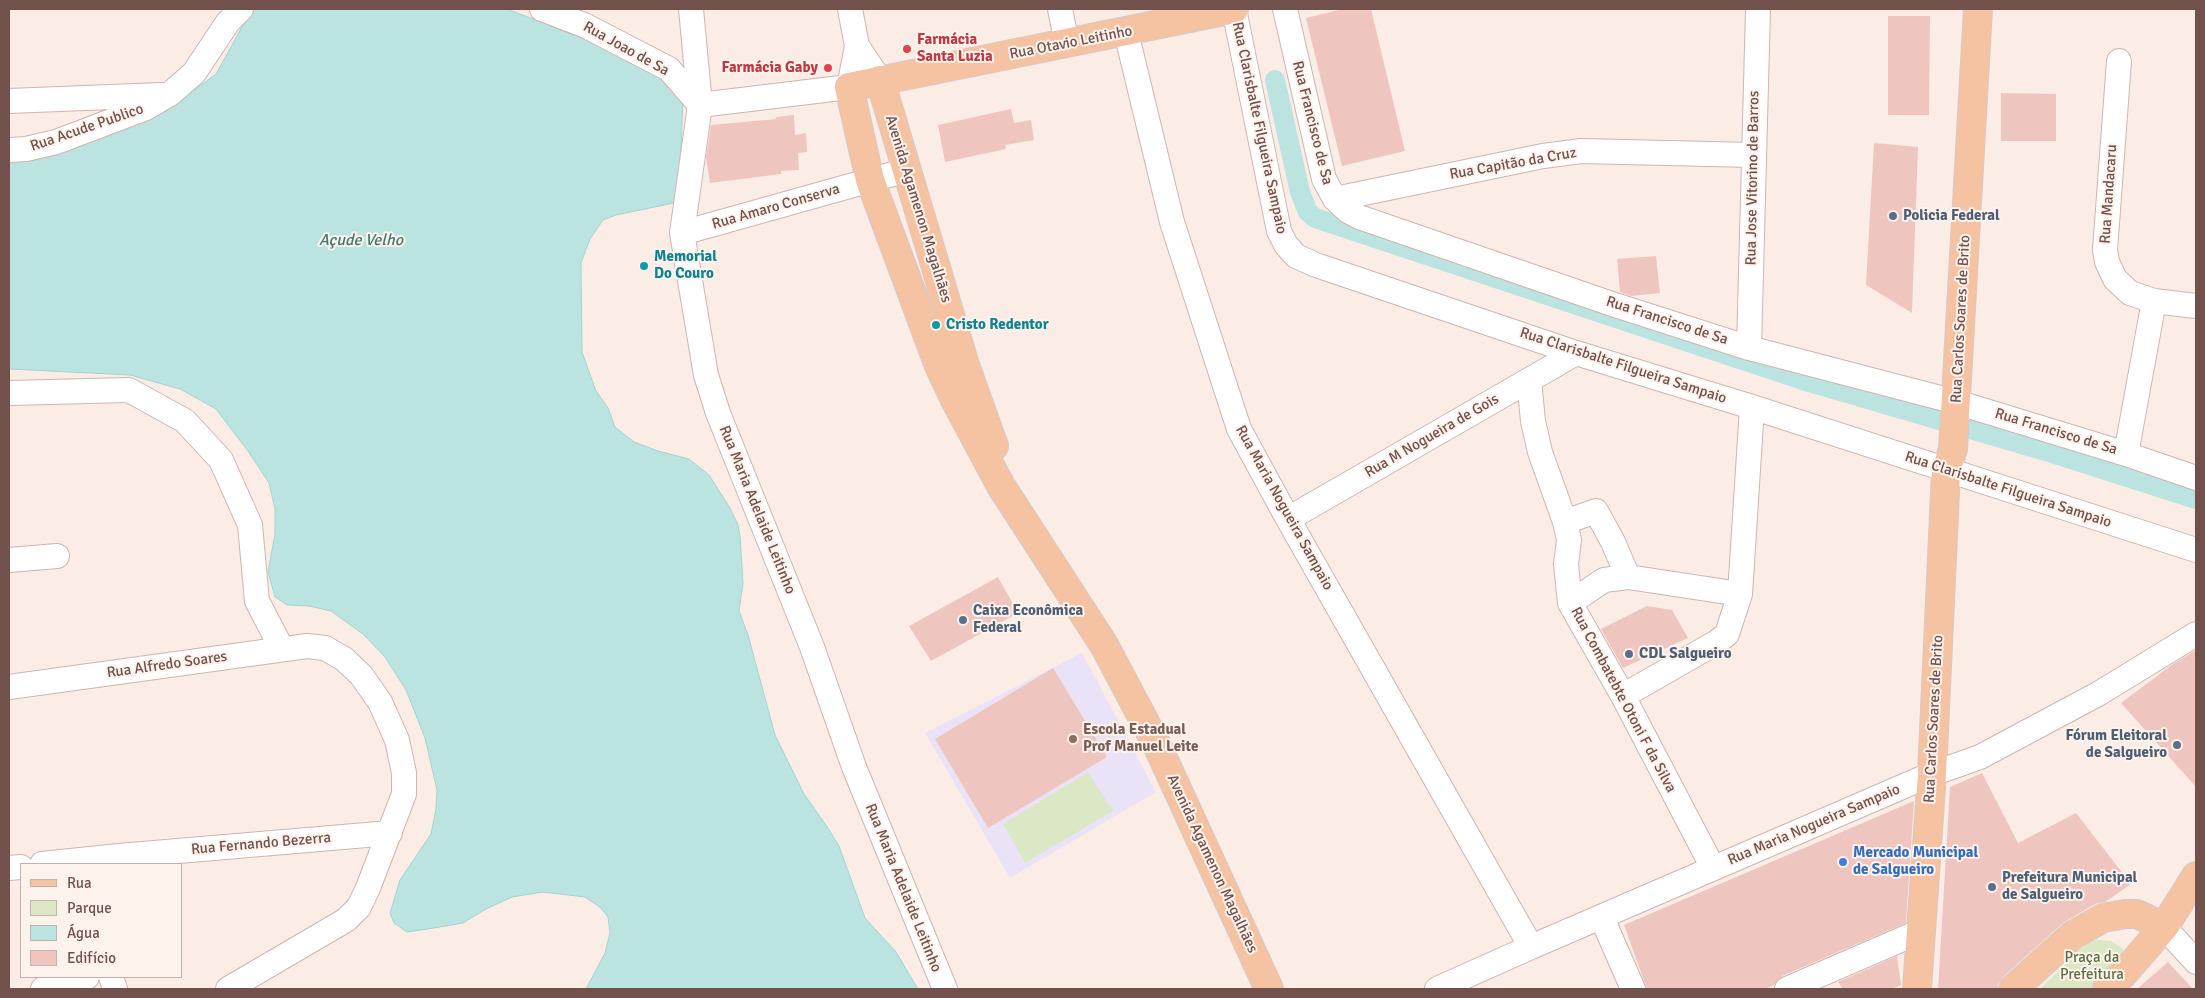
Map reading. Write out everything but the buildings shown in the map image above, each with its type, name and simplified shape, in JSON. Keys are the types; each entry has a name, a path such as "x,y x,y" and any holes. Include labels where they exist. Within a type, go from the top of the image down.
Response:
{"main road":[{"name":"Rua Otavio Leitinho","path":"849,87 1234,9"},
{"name":"Rua Carlos Soares de Brito","path":"1917,989 1932,774 1950,460 1955,411 1978,9"},
{"name":"Avenida Agamenon Magalhães","path":"880,80 965,365 1016,508"},
{"name":"Avenida Agamenon Magalhães","path":"849,87 870,180 939,366 966,421 1016,508 1104,645 1153,737 1269,989"},
{"path":"897,253 928,240"},
{"path":"924,326 951,320"},
{"path":"2107,989 2124,973 2164,927 2196,876"},
{"path":"2013,989 2073,935 2103,918 2137,914 2164,927"}],"street":[{"name":"Rua Acude Publico","path":"9,150 26,149 56,142 146,108 170,94 194,74 228,22 241,9"},
{"name":"Rua Joao de Sa","path":"542,9 584,25 668,69 700,105"},
{"name":"Rua Maria Adelaide Leitinho","path":"691,9 700,105 682,233 706,376 718,413 812,647 854,767 945,989"},
{"path":"700,105 849,87 857,46 850,9"},
{"path":"1060,9 1067,44"},
{"name":"Rua Clarisbalte Filgueira Sampaio","path":"1234,9 1279,230 1286,245 1296,256 1316,265 1576,353 1752,407 1950,460 2196,550"},
{"name":"Rua Francisco de Sa","path":"1285,9 1324,179 1335,199 1348,211 1359,217 1612,304 1749,348 1955,411 2126,454 2196,478"},
{"name":"Rua Jose Vitorino de Barros","path":"1749,348 1758,9"},
{"name":"Rua Maria Nogueira Sampaio","path":"1126,32 1172,222 1239,429 1288,519 1531,947"},
{"path":"857,46 880,80"},
{"name":"Rua Mandacaru","path":"2119,61 2105,250 2107,262 2115,279 2130,293 2154,300 2196,306"},
{"path":"9,101 170,94"},
{"name":"Rua Capitão da Cruz","path":"1335,199 1543,156 1581,151 1753,155"},
{"name":"Rua Amaro Conserva","path":"682,233 907,170"},
{"path":"2126,454 2154,300"},
{"name":"Rua M Nogueira de Gois","path":"1288,519 1576,353"},
{"name":"Rua Combatebte Otoni F da Silva","path":"1529,380 1533,421 1540,452 1565,522 1569,540 1566,564 1570,602 1623,696 1713,868"},
{"path":"9,393 130,390 185,421 221,460 250,525 257,602 282,649"},
{"path":"1623,696 1717,642 1727,634 1740,594 1752,407"},
{"path":"1565,522 1596,511 1614,542 1628,577"},
{"path":"9,560 57,556"},
{"path":"1570,602 1604,580 1628,577 1740,594"},
{"name":"Rua Maria Nogueira Sampaio","path":"1437,989 1932,774 1980,757 2098,694 2196,634"},
{"name":"Rua Alfredo Soares","path":"9,686 282,649 308,646 325,648 344,659 361,675 380,702 398,740 404,773 404,794 390,833"},
{"path":"228,989 346,920 359,907 390,833"},
{"name":"Rua Fernando Bezerra","path":"60,863 390,833"},
{"path":"1602,918 1633,989"},
{"path":"2164,927 2196,962"},
{"path":"1788,989 1921,932"},
{"path":"43,989 83,978"}],"shaded area":[{"path":"1082,653 1156,792 1010,878 925,733"}],"green space":[{"path":"1088,772 1113,811 1025,863 1003,824"},
{"name":"Praça da Prefeitura","path":"2091,939 2111,941 2123,949 2125,964 2097,989 2040,989"}],"water":[{"name":"Açude Velho","path":"256,9 507,9 605,47 650,70 683,98 679,202 616,215 603,220 590,239 581,263 582,352 596,391 608,408 615,427 634,442 658,451 689,459 709,475 730,508 738,525 740,536 743,583 739,611 748,635 775,735 804,794 839,846 865,918 896,952 918,989 586,989 605,953 610,933 608,917 601,908 585,897 543,892 512,897 486,909 463,923 407,932 394,923 390,913 400,880 431,834 436,809 437,790 425,738 406,690 385,657 363,634 331,611 309,606 287,605 275,597 268,572 275,534 275,509 269,483 248,451 216,409 180,389 130,375 9,369 9,158 162,110 192,92 216,74 243,25"}],"waterway":[{"path":"1275,80 1300,192 1308,212 1315,218 1809,382 2052,453 2196,499"}],"place":[{"name":"Farmácia Santa Luzia","path":"907,49"},
{"name":"Farmácia Gaby","path":"828,68"},
{"name":"Policia Federal","path":"1893,216"},
{"name":"Memorial Do Couro","path":"644,266"},
{"name":"Cristo Redentor","path":"936,325"},
{"name":"Caixa Econômica Federal","path":"963,620"},
{"name":"CDL Salgueiro","path":"1629,654"},
{"name":"Escola Estadual Prof Manuel Leite","path":"1073,739"},
{"name":"Fórum Eleitoral de Salgueiro","path":"2177,745"},
{"name":"Mercado Municipal de Salgueiro","path":"1843,862"},
{"name":"Prefeitura Municipal de Salgueiro","path":"1992,887"}]}
